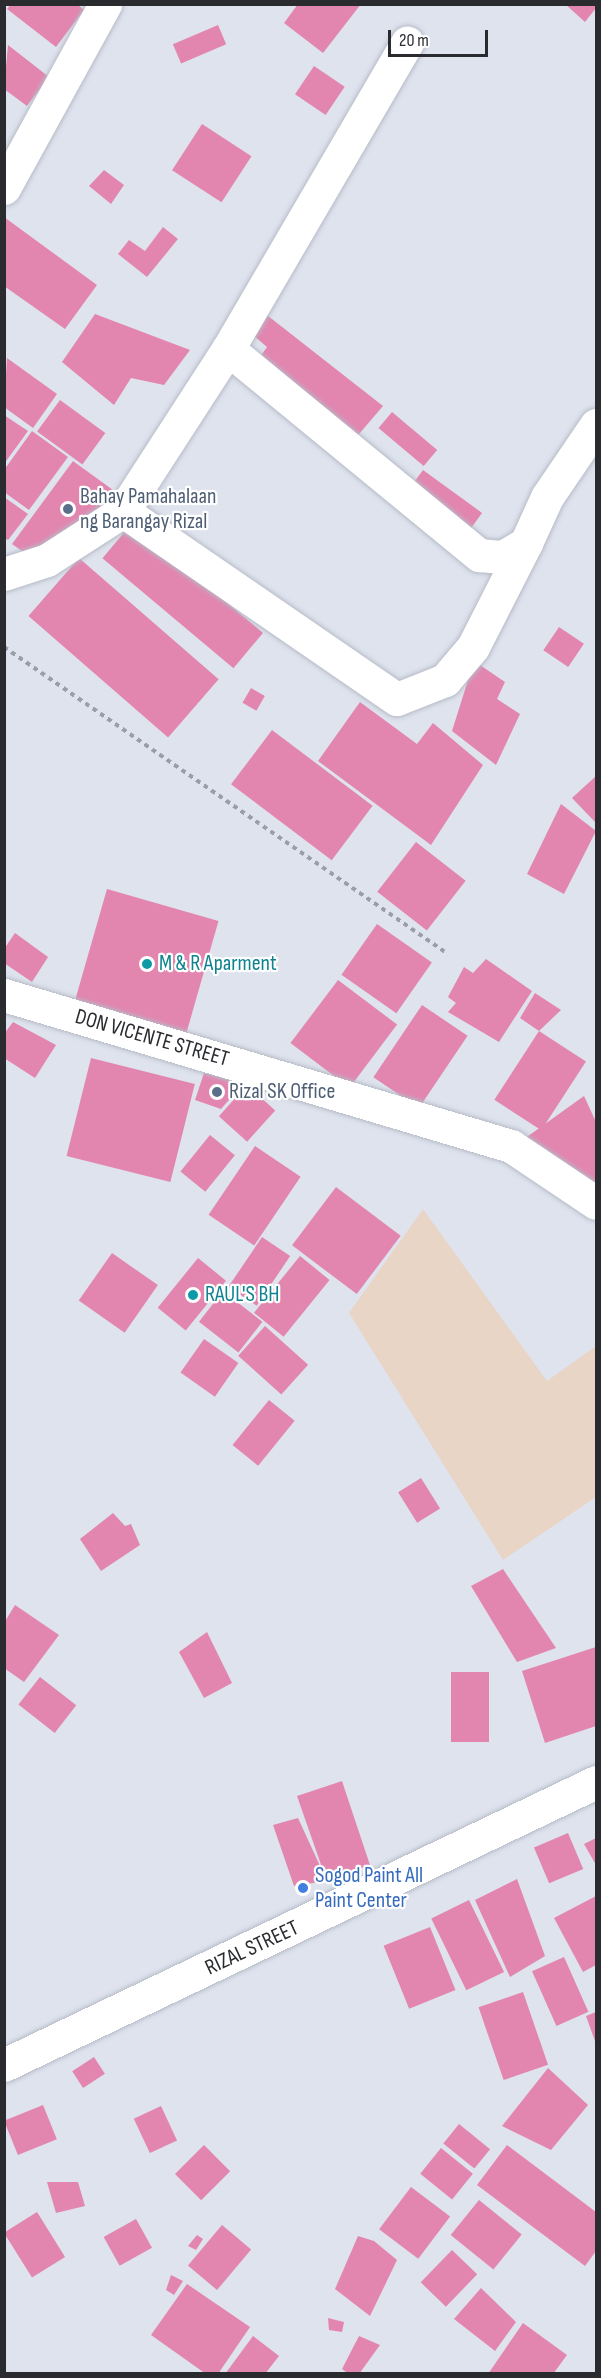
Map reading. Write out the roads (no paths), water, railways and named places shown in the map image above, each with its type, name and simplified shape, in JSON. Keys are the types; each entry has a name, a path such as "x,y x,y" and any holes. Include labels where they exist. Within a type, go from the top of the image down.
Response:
{"street":[{"path":"4,188 105,4"},
{"path":"4,574 47,560 123,511 228,349 407,43"},
{"path":"228,349 479,555 503,557 526,543"},
{"path":"123,511 397,699 445,680 473,647 547,497 597,425"},
{"name":"DON VICENTE STREET","path":"4,995 511,1146 597,1203"},
{"name":"RIZAL STREET","path":"4,2065 597,1782"}],"place":[{"name":"Bahay Pamahalaan ng Barangay Rizal","path":"68,509"},
{"name":"M & R Aparment","path":"147,964"},
{"name":"Rizal SK Office","path":"217,1092"},
{"name":"RAUL'S BH","path":"193,1295"},
{"name":"Sogod Paint All Paint Center","path":"303,1888"}]}
